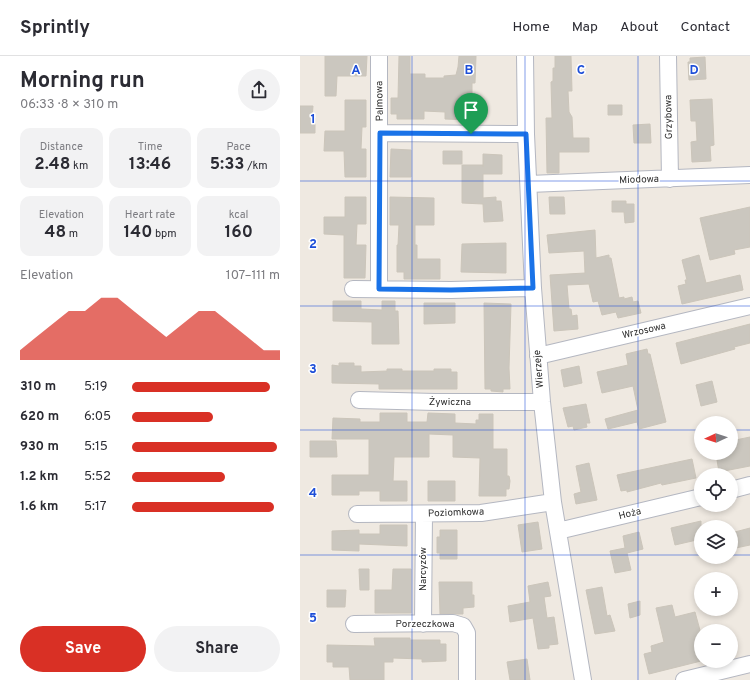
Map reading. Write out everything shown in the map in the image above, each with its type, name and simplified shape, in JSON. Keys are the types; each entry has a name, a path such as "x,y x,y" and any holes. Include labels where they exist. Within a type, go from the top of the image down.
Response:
{"street":[{"name":"Palmowa","path":"379,56 379,289"},
{"name":"Wierzeje","path":"525,56 526,134 533,288 542,402 553,502 583,680"},
{"name":"Grzybowa","path":"668,56 670,179"},
{"path":"380,133 526,134"},
{"name":"Miodowa","path":"529,184 750,175"},
{"path":"354,289 451,290 533,288"},
{"name":"Wrzosowa","path":"538,356 750,306"},
{"name":"Żywiczna","path":"359,400 542,402"},
{"path":"738,488 750,485"},
{"name":"Hoża","path":"558,531 694,499"},
{"name":"Poziomkowa","path":"357,514 481,513 553,502"},
{"name":"Narcyzów","path":"423,624 424,514"},
{"name":"Porzeczkowa","path":"354,624 453,623 463,626 467,633 467,680"},
{"path":"684,680 750,664"}],"building":[{"path":"325,56 367,56 366,76 337,76 336,96 325,96"},
{"path":"399,56 410,56 410,74 425,74 425,78 444,78 444,76 456,75 459,56 476,56 475,83 472,83 472,120 445,119 445,112 424,111 424,119 397,119 397,114 391,114 391,98 398,98"},
{"path":"555,56 571,56 572,91 568,91 569,112 572,117 573,138 589,138 589,152 559,152 559,173 547,173 546,118 552,118 551,82 553,81 553,68 555,68"},
{"path":"705,57 706,79 689,80 688,62 690,62 690,58"},
{"path":"712,99 714,145 710,146 711,161 692,162 691,142 697,141 696,121 691,121 690,100"},
{"path":"345,100 366,100 366,127 362,127 361,149 366,149 366,177 345,177 344,151 324,151 325,131 345,131"},
{"path":"608,105 622,105 622,115 608,115"},
{"path":"300,106 313,106 312,118 315,118 315,133 300,133"},
{"path":"650,124 651,143 634,143 633,125"},
{"path":"391,149 411,150 411,177 390,177"},
{"path":"443,151 462,151 462,164 443,164"},
{"path":"483,154 502,155 502,174 483,174 483,198 496,197 496,201 501,201 503,221 484,222 483,204 462,203 462,165 483,165"},
{"path":"345,197 366,197 366,224 357,224 356,245 366,245 365,278 344,278 344,235 324,234 324,217 345,217"},
{"path":"390,197 434,198 434,225 415,225 415,245 417,245 417,259 440,259 440,279 404,279 404,272 397,272 399,225 390,225"},
{"path":"549,197 564,197 565,214 550,214"},
{"path":"612,201 626,201 626,204 634,204 634,222 625,223 624,212 612,212"},
{"path":"750,207 750,247 734,250 735,254 710,260 700,218"},
{"path":"595,230 596,258 609,255 609,258 611,258 619,298 624,297 624,299 632,297 633,302 638,301 641,313 618,318 616,312 602,315 598,301 593,302 589,284 567,285 569,309 571,309 572,316 577,315 578,329 554,331 550,275 585,273 584,251 549,253 547,235"},
{"path":"506,243 506,273 461,272 462,244"},
{"path":"699,255 706,283 740,275 743,290 682,304 678,286 686,284 685,280 687,280 682,260"},
{"path":"333,301 361,301 361,309 382,310 382,301 395,301 395,311 398,311 399,344 372,344 372,322 333,321"},
{"path":"424,303 455,303 455,323 424,324"},
{"path":"484,303 511,304 509,368 510,389 503,389 503,392 485,389"},
{"path":"750,324 750,343 734,347 735,349 681,364 676,343"},
{"path":"647,349 648,354 650,354 666,422 639,429 637,422 608,429 605,419 638,410 633,386 602,393 597,372 628,365 626,354"},
{"path":"339,363 354,363 354,366 361,366 361,372 387,371 387,369 402,369 402,371 434,371 434,369 451,369 451,372 457,372 457,389 379,389 379,384 332,383 332,365 339,366"},
{"path":"579,366 582,383 564,387 561,370"},
{"path":"712,381 717,402 701,406 696,385"},
{"path":"586,404 590,423 586,423 587,427 574,430 573,426 568,427 563,408"},
{"path":"380,413 407,413 407,422 427,422 428,413 455,414 455,423 476,424 476,420 479,420 479,414 493,414 493,449 507,449 507,476 509,476 510,481 509,489 506,489 506,496 479,496 480,458 453,457 453,435 429,434 429,457 394,457 393,481 407,481 407,501 380,501 380,491 359,491 359,495 332,495 332,475 369,475 369,439 332,439 333,418 360,419 360,422 380,422"},
{"path":"750,437 750,466 738,468 718,468 717,460 738,460 738,440"},
{"path":"310,441 336,441 337,457 310,457"},
{"path":"692,459 694,468 694,478 662,485 661,483 627,492 627,490 621,491 617,475"},
{"path":"589,463 597,500 576,504 574,494 581,492 576,466"},
{"path":"428,481 455,481 455,501 428,501"},
{"path":"538,522 542,549 522,552 518,525"},
{"path":"694,523 694,541 675,545 671,528"},
{"path":"380,525 407,525 407,546 359,544 359,551 332,550 332,531 359,530 359,534 380,534"},
{"path":"750,528 750,545 738,548 738,531"},
{"path":"440,530 457,530 457,559 440,559 440,553 437,553 437,537 440,537"},
{"path":"639,532 643,549 627,553 631,570 615,573 610,551 625,548 623,536"},
{"path":"359,569 369,569 369,590 360,590"},
{"path":"393,569 411,569 411,613 375,613 375,590 392,590"},
{"path":"439,582 472,582 474,607 463,608 463,614 440,614"},
{"path":"548,582 551,596 544,597 547,618 554,617 558,644 549,645 549,648 538,649 533,618 510,622 508,606 530,602 528,586"},
{"path":"602,587 607,616 610,615 615,631 595,634 586,590"},
{"path":"327,590 346,590 345,607 327,607"},
{"path":"640,601 640,615 630,618 628,604"},
{"path":"672,605 675,617 694,612 694,616 696,616 698,624 694,624 694,663 649,674 644,654 652,652 651,646 664,642 656,608"},
{"path":"374,638 440,640 440,644 446,644 446,661 422,662 422,659 393,658 393,662 384,662 384,680 350,680 349,667 333,667 333,662 327,662 327,645 375,646"},
{"path":"527,659 530,680 510,680 507,662"}],"route":[{"path":"380,133 471,134 526,134 533,288 451,290 379,289 380,133"}]}
